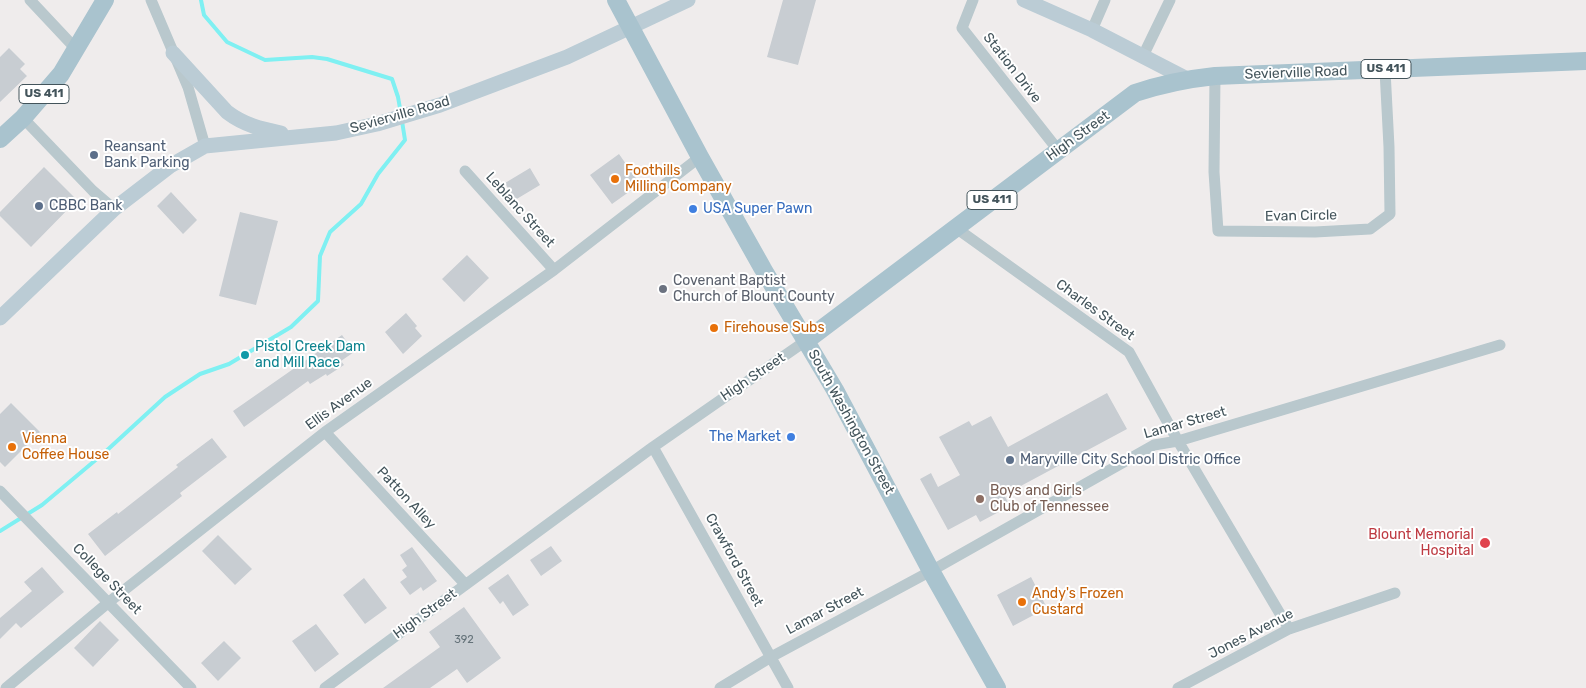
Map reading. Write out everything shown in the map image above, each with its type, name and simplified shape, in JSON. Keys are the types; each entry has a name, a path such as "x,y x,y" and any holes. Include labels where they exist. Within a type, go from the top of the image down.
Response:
{"main road":[{"name":"US 411","path":"0,139 23,118 61,74 105,0"},
{"name":"South Washington Street","path":"616,0 700,157 763,269 807,340 931,571 997,688"},
{"name":"Sevierville Road","path":"1187,79 1215,76 1586,61"},
{"name":"High Street","path":"807,340 1135,93 1162,84 1187,79"}],"street":[{"path":"30,0 78,46"},
{"path":"151,0 188,87 205,146"},
{"name":"Sevierville Road","path":"0,318 114,210 170,166 205,146 336,133 377,124 440,105 567,57 688,0"},
{"name":"Station Drive","path":"974,0 962,28 1058,150"},
{"path":"1024,0 1092,30 1187,79"},
{"path":"1092,30 1105,0"},
{"path":"1144,56 1170,0"},
{"path":"174,53 217,103 237,120 257,128 297,137"},
{"name":"Evan Circle","path":"1215,76 1214,172 1218,231 1315,232 1370,229 1390,214 1389,147 1384,70"},
{"path":"23,118 92,191 114,210"},
{"name":"Ellis Avenue","path":"6,688 109,602 325,432 554,270 700,157"},
{"name":"Leblanc Street","path":"465,172 554,270"},
{"name":"Charles Street","path":"956,228 1129,352 1178,441 1289,629"},
{"name":"High Street","path":"324,688 653,447 807,340"},
{"name":"Lamar Street","path":"720,688 771,657 931,571 1154,445 1178,441 1500,345"},
{"name":"Patton Alley","path":"325,432 465,584"},
{"name":"Crawford Street","path":"653,447 788,688"},
{"name":"College Street","path":"1,492 191,688"},
{"name":"Jones Avenue","path":"1178,688 1289,629 1396,593"}],"building":[{"path":"783,0 816,0 798,65 767,57"},
{"path":"9,48 25,64 20,69 27,76 0,102 0,57"},
{"name":"Foothills Milling Company","path":"619,154 640,184 612,204 590,175"},
{"name":"CBBC Bank","path":"44,167 77,200 31,247 0,216 0,212"},
{"path":"530,168 540,185 515,200 505,183"},
{"path":"171,192 197,220 183,234 157,206"},
{"path":"240,212 278,221 256,305 219,296"},
{"path":"467,255 489,278 464,302 442,279"},
{"path":"406,313 417,326 415,328 422,336 403,354 385,332"},
{"path":"342,335 354,352 341,361 344,365 310,384 308,381 244,427 233,411"},
{"name":"Maryville City School Distric Office","path":"1107,393 1127,429 1004,495 1010,506 980,522 976,515 948,530 920,479 931,473 938,487 960,475 939,437 969,421 972,426 991,416 1008,447"},
{"name":"Vienna Coffee House","path":"11,403 40,432 5,467 0,462 0,414"},
{"path":"212,438 227,457 180,493 182,496 105,556 88,534 117,512 118,514 178,467 176,465"},
{"path":"218,535 252,569 235,585 202,551"},
{"path":"551,546 562,561 541,576 530,560"},
{"path":"412,547 437,581 423,591 421,587 410,595 400,582 407,577 402,570 407,566 400,555"},
{"path":"42,567 64,592 21,628 16,623 0,639 0,618 32,591 24,582"},
{"path":"508,574 529,605 513,616 503,601 500,604 488,588"},
{"name":"Andy's Frozen Custard","path":"1031,577 1047,608 1013,626 997,595"},
{"path":"364,578 387,608 365,624 343,595"},
{"path":"464,607 501,658 467,683 457,669 430,688 383,688 440,647 429,632"},
{"path":"100,621 119,640 93,667 74,648"},
{"path":"316,624 339,654 315,672 292,641"},
{"path":"224,641 241,658 218,681 201,663"}],"waterway":[{"path":"201,0 204,15 227,42 265,60 312,57 327,59 392,79 401,114"},
{"path":"0,531 42,505 104,453 165,397 200,374 229,364 291,327 318,301 320,256 330,232 361,204 378,174 405,140 402,121"}],"place":[{"name":"Reansant Bank Parking","path":"94,155"},
{"name":"Foothills Milling Company","path":"615,179"},
{"name":"CBBC Bank","path":"39,206"},
{"name":"USA Super Pawn","path":"693,209"},
{"name":"Covenant Baptist Church of Blount County","path":"663,289"},
{"name":"Firehouse Subs","path":"714,328"},
{"name":"Pistol Creek Dam and Mill Race","path":"245,355"},
{"name":"The Market","path":"791,437"},
{"name":"Vienna Coffee House","path":"12,447"},
{"name":"Maryville City School Distric Office","path":"1010,460"},
{"name":"Boys and Girls Club of Tennessee","path":"980,499"},
{"name":"Blount Memorial Hospital","path":"1485,543"},
{"name":"Andy's Frozen Custard","path":"1022,602"}]}
